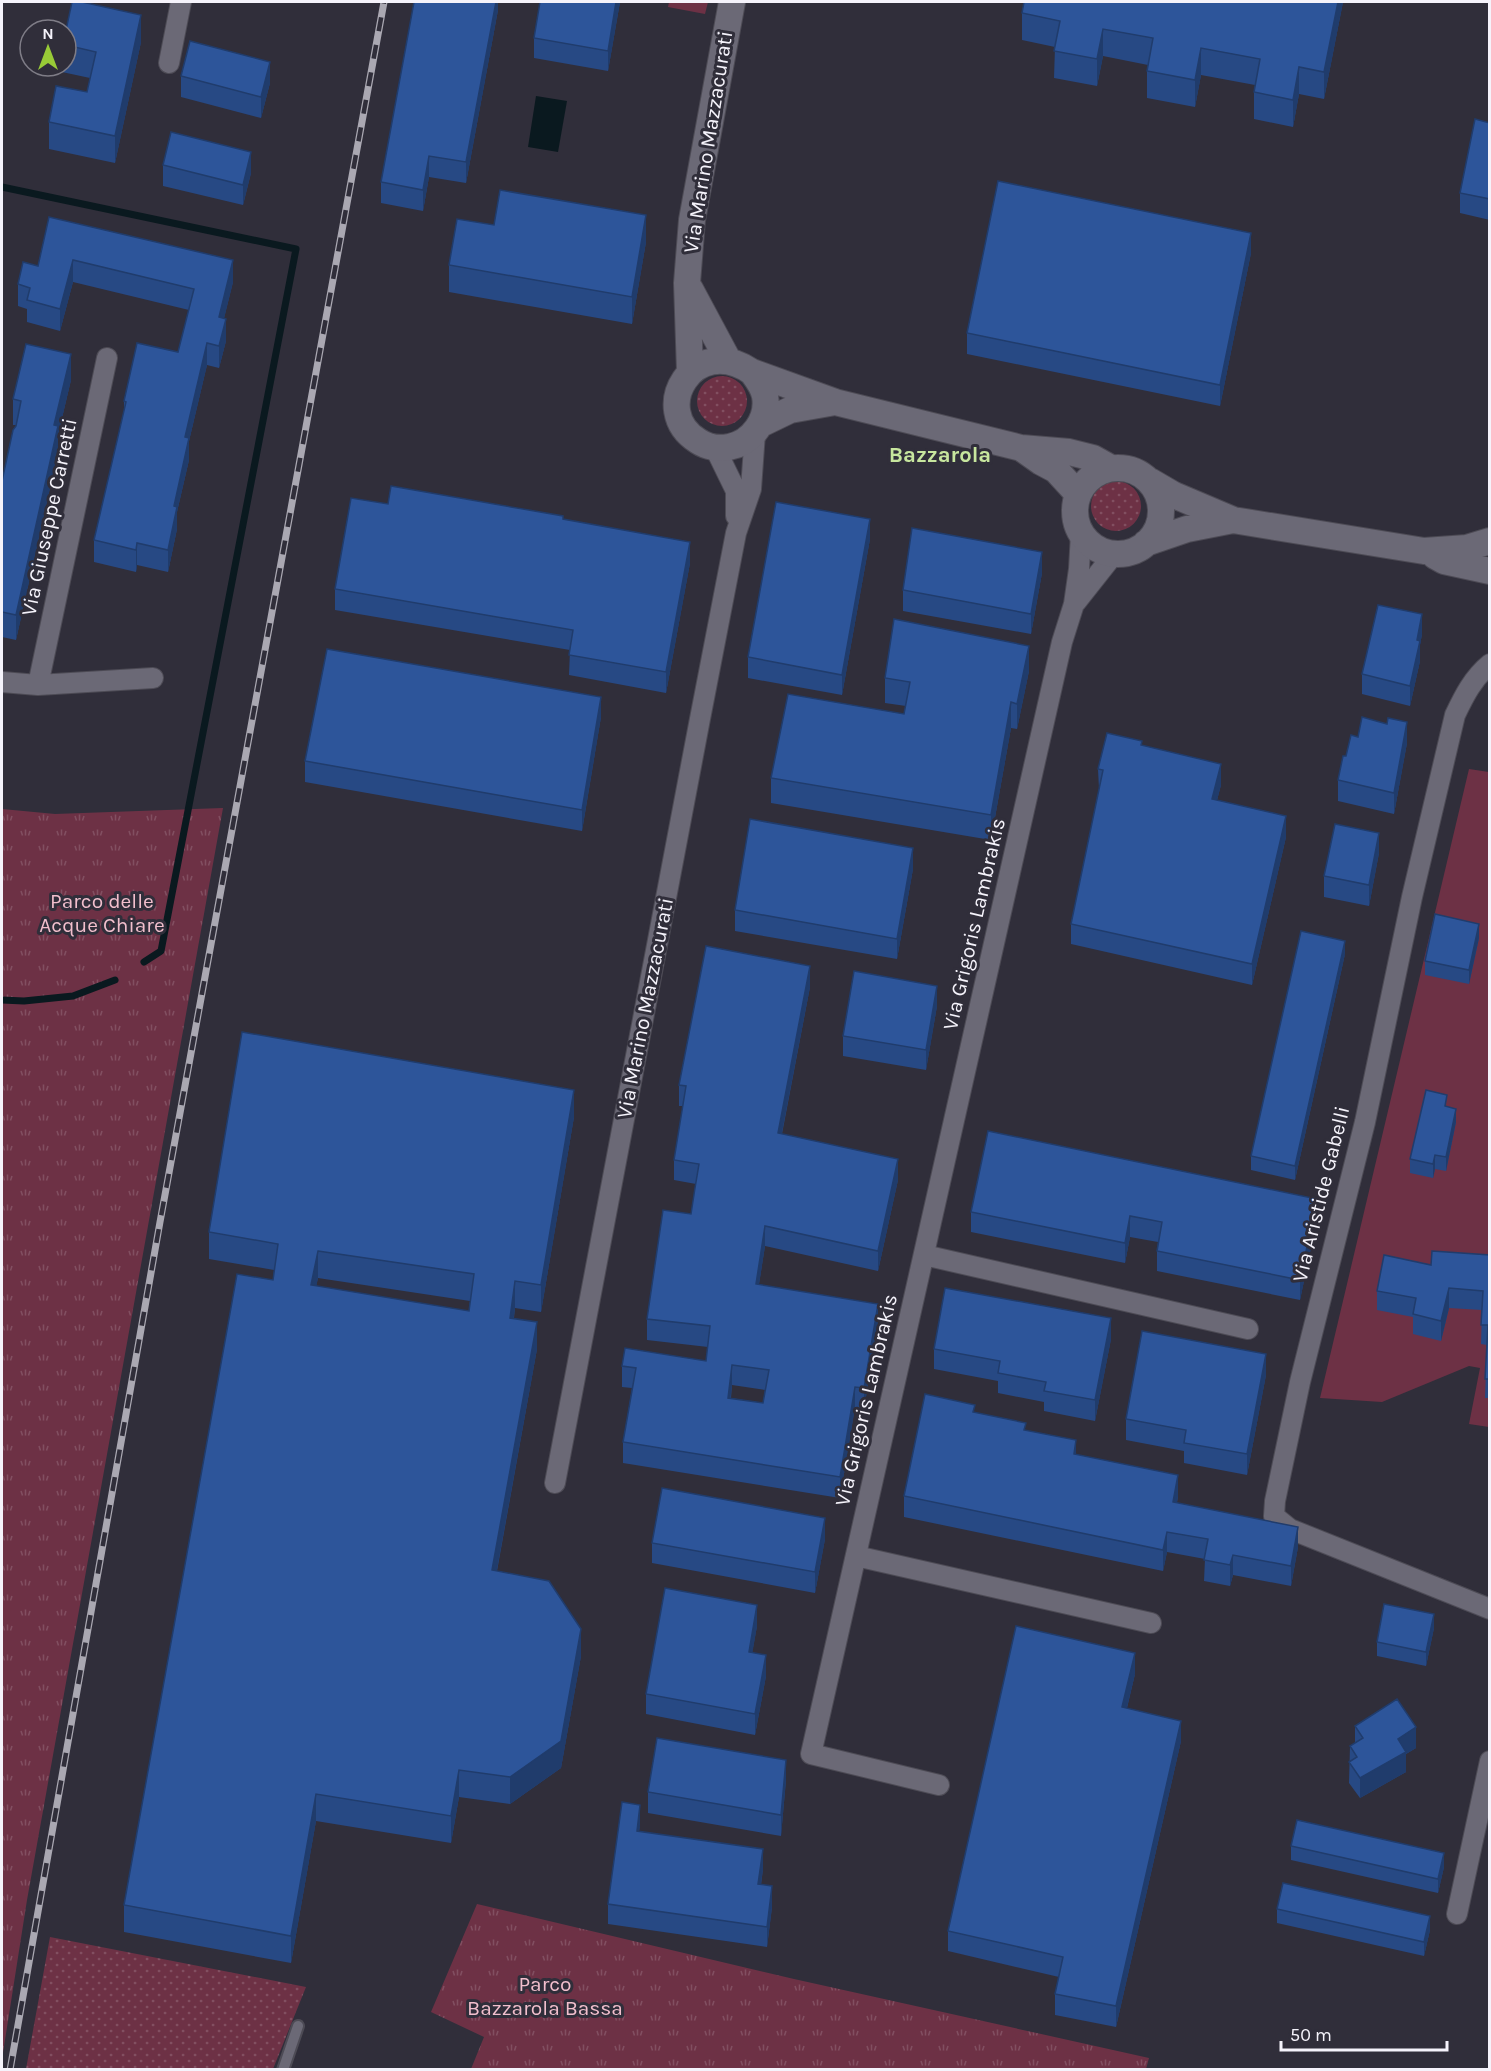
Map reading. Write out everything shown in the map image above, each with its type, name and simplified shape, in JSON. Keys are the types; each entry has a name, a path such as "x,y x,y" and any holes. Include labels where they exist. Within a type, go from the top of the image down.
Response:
{"street":[{"path":"169,63 181,2"},
{"name":"Via Marino Mazzacurati","path":"732,2 692,220 687,283 690,372 683,381 677,404 684,428 692,438 716,448 736,491 736,533"},
{"name":"Via Marino Mazzacurati","path":"687,283 728,360"},
{"name":"Via Giuseppe Carretti","path":"38,685 107,358"},
{"path":"690,372 701,364 715,360 728,360 741,364 752,372 835,402 1021,448 1069,452 1093,458 1111,468 1132,470 1174,495 1233,520 1424,551 1467,548 1490,541"},
{"name":"Via Marino Mazzacurati","path":"555,1483 736,533 751,489 758,428 765,410 765,396 752,372"},
{"path":"716,448 730,447 744,442 758,428 790,410 835,402"},
{"path":"1021,448 1056,470 1078,494"},
{"path":"1111,468 1091,477 1078,494 1074,507 1081,533 1101,550 1114,554 1136,550 1155,533 1161,506 1150,481"},
{"path":"1146,543 1187,529 1233,520"},
{"name":"Via Grigoris Lambrakis","path":"939,1785 811,1754 1062,642 1074,604 1081,533"},
{"path":"1424,551 1444,561 1490,571"},
{"name":"Via Grigoris Lambrakis","path":"1074,604 1114,554"},
{"name":"Via Aristide Gabelli","path":"1490,664 1481,671 1464,695 1455,715 1412,897 1365,1122 1300,1382 1275,1501 1274,1516 1290,1529 1490,1609"},
{"path":"2,682 38,685 153,678"},
{"path":"924,1255 1248,1329"},
{"path":"856,1556 1151,1623"},
{"path":"1457,1914 1490,1761"}],"lane":[{"path":"283,2070 298,2026"}],"green space":[{"path":"669,2 708,2 705,14 668,7"},
{"path":"722,376 731,378 742,387 747,401 745,410 736,421 722,426 713,424 702,415 697,401 699,392 708,381"},
{"path":"1116,481 1130,485 1137,492 1141,506 1137,520 1130,527 1116,531 1102,527 1095,520 1091,506 1095,492 1102,485"},
{"path":"1469,769 1489,772 1489,1427 1469,1424 1480,1368 1469,1366 1382,1402 1320,1398"},
{"name":"Parco delle Acque Chiare","path":"223,808 27,1900 2,2059 2,809 55,814"},
{"name":"Parco Bazzarola Bassa","path":"477,1904 794,1979 1149,2058 1146,2069 471,2069 484,2037 431,2012"},
{"path":"50,1937 306,1987 273,2069 26,2069"}],"shaded area":[{"path":"536,96 567,101 558,152 528,147"}],"building":[{"path":"72,2 82,2 141,15 115,136 49,122 56,86 87,92 96,52 78,48 78,18 69,18"},
{"path":"414,2 496,2 466,162 429,156 423,190 381,182"},
{"path":"540,2 616,2 608,51 534,38"},
{"path":"1024,2 1338,2 1324,72 1299,67 1293,100 1254,92 1260,59 1201,48 1195,80 1147,71 1153,38 1103,29 1097,59 1054,51 1060,21 1022,13"},
{"path":"190,41 270,62 261,97 181,76"},
{"path":"1475,119 1490,123 1490,199 1460,193"},
{"path":"171,132 251,152 243,185 163,165"},
{"path":"998,181 1251,233 1220,385 967,333"},
{"path":"500,190 646,215 632,297 449,265 457,219 494,225"},
{"path":"49,217 233,260 219,317 226,319 219,346 207,343 185,437 189,438 174,506 177,507 168,550 137,543 136,550 94,540 126,402 124,401 137,343 178,352 194,289 73,260 60,309 27,300 30,288 18,284 23,262 38,266"},
{"path":"26,344 71,354 54,425 58,426 16,615 2,612 2,481 21,401 13,399"},
{"path":"391,486 563,516 563,519 690,542 666,672 569,655 573,630 335,589 351,498 388,504"},
{"path":"776,502 870,519 842,675 748,657"},
{"path":"912,528 1042,552 1031,614 903,590"},
{"path":"1378,605 1422,614 1417,640 1420,641 1410,686 1362,674"},
{"path":"894,619 1029,646 1017,704 1011,702 991,815 771,778 788,694 904,714 910,682 885,678"},
{"path":"327,649 601,697 582,810 305,761"},
{"path":"1362,717 1387,724 1388,718 1407,722 1394,793 1338,780 1343,756 1346,756 1351,735 1358,737"},
{"path":"1107,733 1142,741 1141,745 1221,764 1212,799 1286,816 1252,964 1071,924 1103,770 1098,769"},
{"path":"750,819 913,848 897,939 735,910"},
{"path":"1335,824 1379,833 1369,885 1324,876"},
{"path":"1435,914 1479,924 1469,970 1425,961"},
{"path":"1301,931 1345,941 1295,1166 1251,1156"},
{"path":"706,946 810,966 778,1133 898,1159 878,1251 765,1226 756,1284 878,1304 864,1388 855,1387 840,1477 623,1442 636,1368 622,1366 625,1348 706,1361 710,1326 647,1319 663,1210 691,1214 699,1164 674,1160 686,1086 679,1085","holes":["732,1365 769,1370 763,1403 728,1398"]},
{"path":"854,971 937,986 926,1050 843,1036"},
{"path":"242,1032 574,1090 541,1285 515,1281 510,1318 537,1322 492,1570 549,1581 581,1629 561,1741 510,1777 459,1770 451,1816 316,1794 291,1936 124,1905 237,1274 273,1280 278,1244 209,1232","holes":["318,1251 474,1274 469,1311 311,1285"]},
{"path":"1426,1090 1447,1095 1445,1106 1456,1109 1446,1157 1435,1155 1433,1164 1410,1159"},
{"path":"988,1131 1317,1199 1300,1280 1157,1251 1162,1222 1130,1216 1125,1243 971,1212"},
{"path":"1432,1251 1490,1255 1490,1379 1485,1379 1488,1325 1481,1325 1483,1291 1449,1288 1441,1321 1413,1314 1416,1298 1377,1291 1384,1255 1431,1265"},
{"path":"945,1288 1111,1318 1095,1400 1044,1391 1046,1382 998,1373 1000,1361 934,1349"},
{"path":"1142,1331 1266,1354 1247,1454 1184,1443 1186,1430 1126,1419"},
{"path":"925,1394 975,1405 973,1412 1026,1423 1024,1430 1076,1440 1074,1454 1178,1475 1173,1502 1298,1527 1291,1566 1233,1555 1230,1565 1204,1560 1208,1539 1167,1532 1163,1550 904,1496"},
{"path":"662,1488 825,1518 815,1572 652,1543"},
{"path":"665,1588 757,1605 749,1652 766,1655 755,1714 646,1694"},
{"path":"1384,1604 1434,1614 1426,1652 1377,1642"},
{"path":"1016,1626 1135,1653 1122,1707 1181,1721 1116,2006 1055,1994 1063,1957 948,1931"},
{"path":"1397,1699 1416,1727 1398,1739 1406,1752 1360,1778 1349,1762 1357,1757 1350,1746 1363,1738 1355,1726"},
{"path":"657,1738 786,1760 781,1815 648,1792"},
{"path":"622,1802 640,1805 637,1831 763,1849 758,1884 772,1886 767,1927 608,1904"},
{"path":"1297,1820 1444,1853 1438,1879 1291,1846"},
{"path":"1283,1883 1430,1916 1424,1942 1277,1909"}],"waterway":[{"path":"2,187 296,249 161,951 144,962"},
{"path":"2,1000 24,1001 73,996 115,980"}],"railway":[{"path":"10,2070 160,1222 384,2"}],"district":[{"name":"Bazzarola","path":"940,454"}]}
